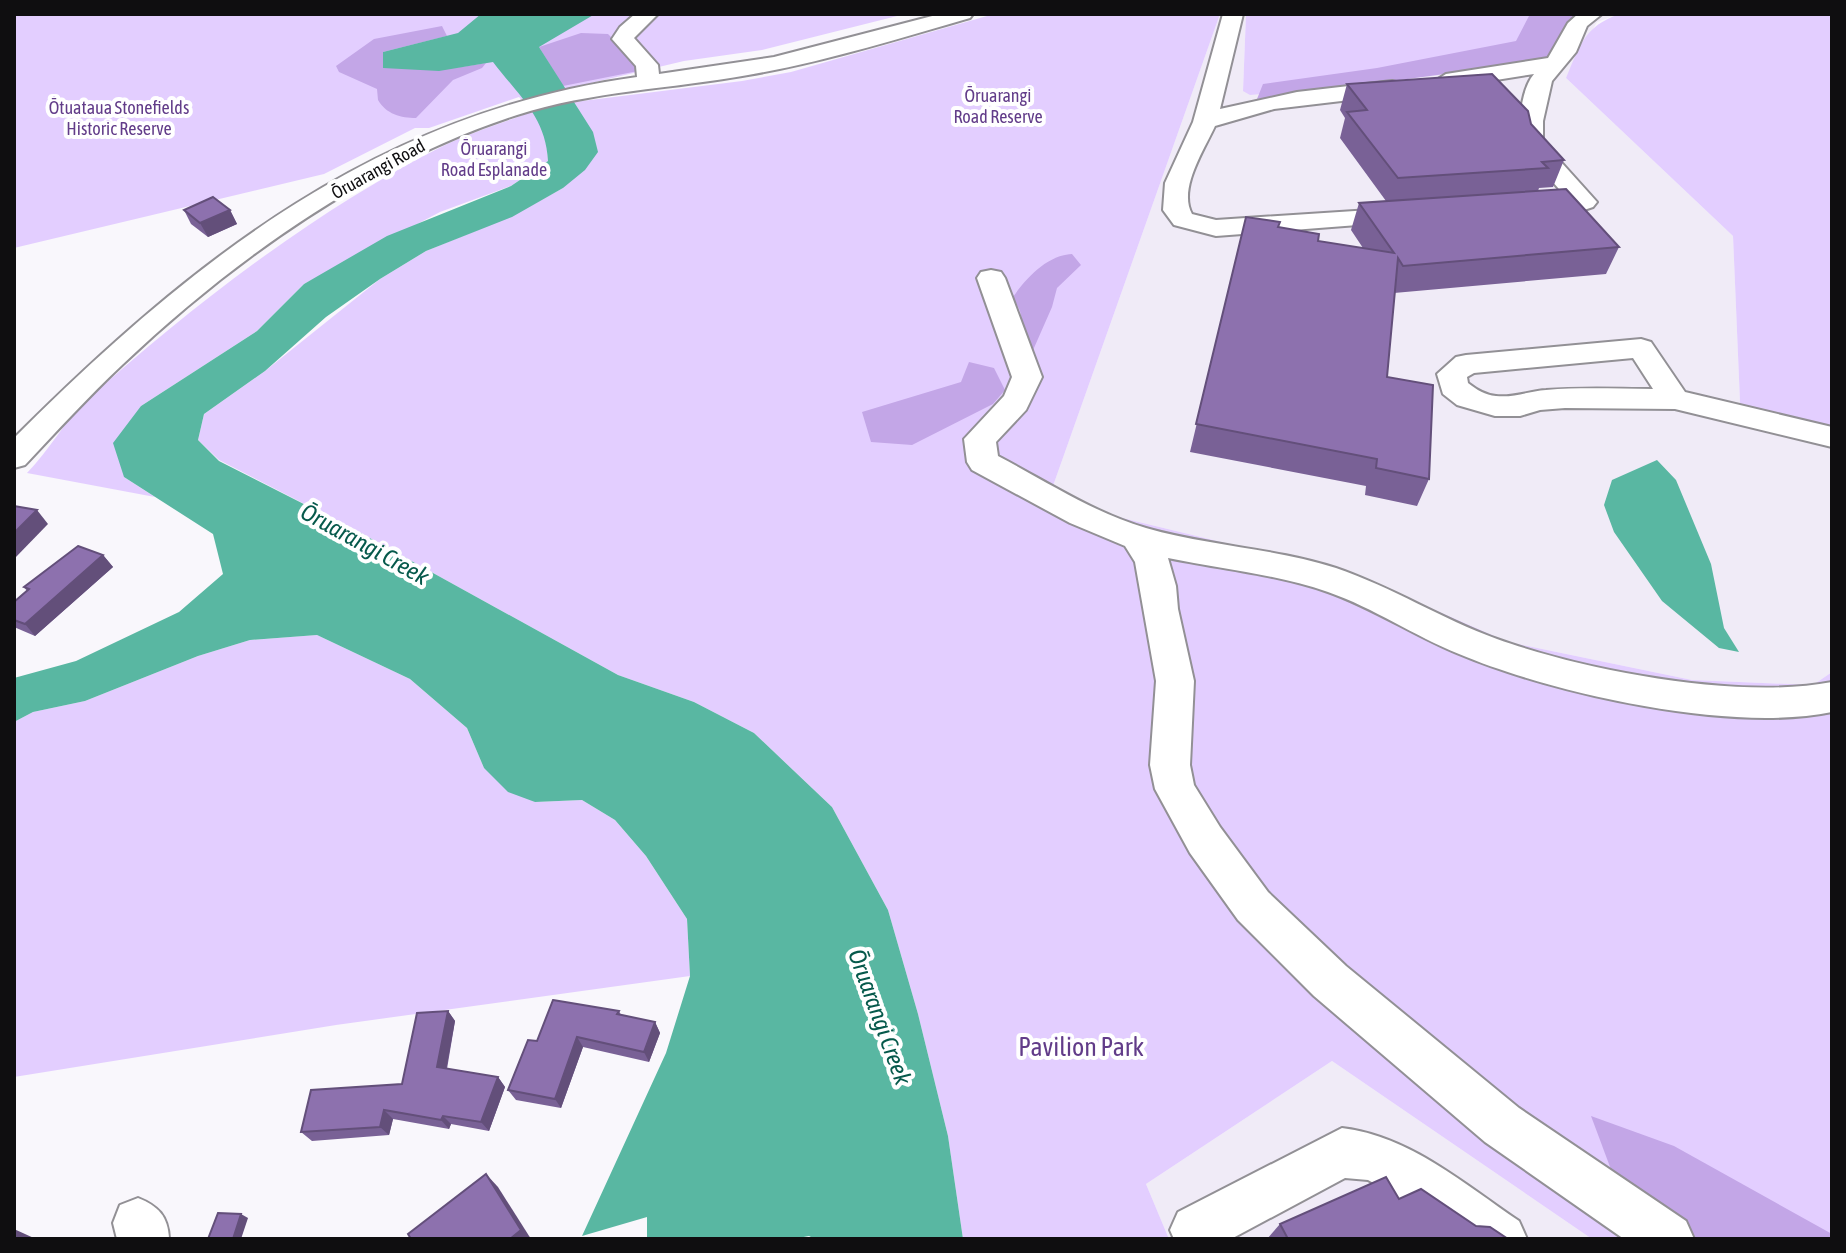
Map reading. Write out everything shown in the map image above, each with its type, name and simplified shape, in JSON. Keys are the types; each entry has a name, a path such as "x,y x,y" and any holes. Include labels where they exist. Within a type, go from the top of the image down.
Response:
{"street":[{"path":"648,14 627,31 623,41 647,65 648,82"},
{"name":"Ōruarangi Road","path":"14,457 121,350 253,247 329,197 396,158 457,128 511,109 585,91 785,61 963,14"},
{"path":"1233,14 1205,122 1177,183 1176,210 1183,220 1216,228 1428,214"},
{"path":"1506,208 1584,202 1531,143 1522,121 1547,73 1565,52 1578,23 1592,14"},
{"path":"1205,122 1231,112 1283,100 1547,73"},
{"path":"1496,95 1514,92 1547,73"},
{"path":"991,278 1027,377 1025,388 1015,405 980,439 983,462 1137,538 1330,579 1375,596 1446,633 1487,650 1553,669 1639,687 1754,704 1792,705 1832,697"},
{"path":"1675,399 1641,348 1466,364 1452,374 1454,387 1461,393 1495,406 1520,406 1537,400 1565,398 1675,399 1832,437"},
{"path":"1137,538 1152,560 1159,586 1160,609 1175,681 1170,765 1175,789 1205,840 1253,906 1330,981 1502,1125 1668,1239"},
{"path":"1200,1239 1196,1230 1342,1153 1370,1156 1397,1168 1501,1239"}],"shaded area":[{"path":"1220,14 1246,14 1243,90 1573,14 1619,14 1597,22 1566,78 1733,236 1741,426 1832,444 1832,672 1813,685 1692,680 1508,642 1428,607 1304,562 1114,516 1053,486"},
{"path":"1581,14 1555,56 1543,61 1257,99 1263,84 1377,68 1516,41 1529,16"},
{"path":"442,26 447,36 383,52 423,67 456,68 486,63 482,68 453,80 416,118 390,112 378,100 377,89 339,72 336,66 374,39"},
{"path":"581,33 608,34 638,64 638,71 563,86 539,47"},
{"path":"1072,254 1081,265 1057,288 1030,357 1020,311 1013,297 1039,268 1055,258"},
{"path":"969,362 994,368 1005,390 993,404 912,445 871,442 862,412 961,382"},
{"path":"1332,1061 1592,1239 1169,1239 1146,1184"},
{"path":"1591,1116 1674,1146 1832,1234 1832,1239 1637,1239"}],"green space":[{"path":"14,14 905,14 762,50 684,61 566,89 574,102 791,72 994,14 1220,14 1053,486 1114,516 1304,562 1428,607 1508,642 1692,680 1813,685 1832,672 1832,1239 1592,1239 1332,1061 1146,1184 1169,1239 963,1239 948,1136 888,910 832,807 754,733 694,702 618,675 357,531 219,460 198,440 204,414 265,371 380,279 426,251 512,216 563,188 547,142 548,161 511,186 440,212 304,284 257,331 141,406 124,477 155,497 27,473 88,399 170,328 258,261 396,171 454,141 533,111 519,97 429,128 415,128 324,174 14,248"},
{"path":"1246,14 1573,14 1559,33 1308,90 1250,95 1243,91"},
{"path":"1619,14 1832,14 1832,444 1741,426 1733,236 1566,78 1585,38 1598,25"},
{"path":"317,635 410,679 467,728 484,768 535,802 582,800 615,820 646,856 687,919 690,976 336,1025 14,1077 14,722 33,712 85,701 198,656 250,640"}],"water":[{"name":"Ōruarangi Creek","path":"481,14 595,14 539,47 593,132 598,152 585,170 563,188 512,217 426,251 326,317 265,371 204,414 198,440 219,461 357,531 618,675 694,702 754,733 832,807 888,910 948,1136 963,1239 815,1239 809,1236 793,1239 647,1239 647,1217 582,1236 666,1053 690,976 687,919 646,856 615,820 582,800 535,802 508,792 484,768 467,728 410,679 317,635 250,640 198,656 85,701 33,712 14,722 14,678 76,661 179,612 223,574 213,534 124,477 113,443 141,406 257,331 304,284 387,236 511,186 548,161 546,145 536,119 493,62 439,71 383,68 383,52 458,33"},
{"path":"1657,460 1676,480 1711,564 1724,628 1739,652 1719,648 1662,601 1614,532 1604,505 1612,480"}],"building":[{"path":"1492,74 1528,111 1531,124 1564,160 1542,162 1548,168 1398,178 1347,112 1367,110 1347,84"},
{"path":"1566,189 1619,247 1403,266 1398,258 1387,377 1433,385 1429,479 1376,468 1377,459 1196,424 1246,217 1280,222 1278,227 1319,234 1318,241 1394,253 1359,203"},
{"path":"213,197 230,210 200,223 184,210"},
{"path":"14,506 37,510 14,533"},
{"path":"78,546 103,555 25,624 14,620 14,602 29,589 24,587"},
{"path":"553,1000 619,1011 617,1014 655,1022 644,1052 577,1037 555,1099 508,1090 528,1040 537,1041"},
{"path":"448,1011 437,1067 498,1077 481,1122 443,1116 441,1120 384,1110 380,1127 301,1132 311,1090 402,1084 417,1013"},
{"path":"486,1174 521,1230 510,1239 411,1239 408,1234"},
{"path":"1386,1177 1399,1199 1421,1189 1476,1226 1490,1227 1508,1239 1288,1239 1280,1224"},
{"path":"218,1213 241,1214 233,1239 208,1239"},
{"path":"14,1238 82,1238 14,1239"}],"park label":[{"name":"Ōruarangi Road Reserve","path":"998,105"},
{"name":"Ōtuataua Stonefields Historic Reserve","path":"119,117"},
{"name":"Ōruarangi Road Esplanade","path":"494,158"},
{"name":"Pavilion Park","path":"1081,1047"}]}
